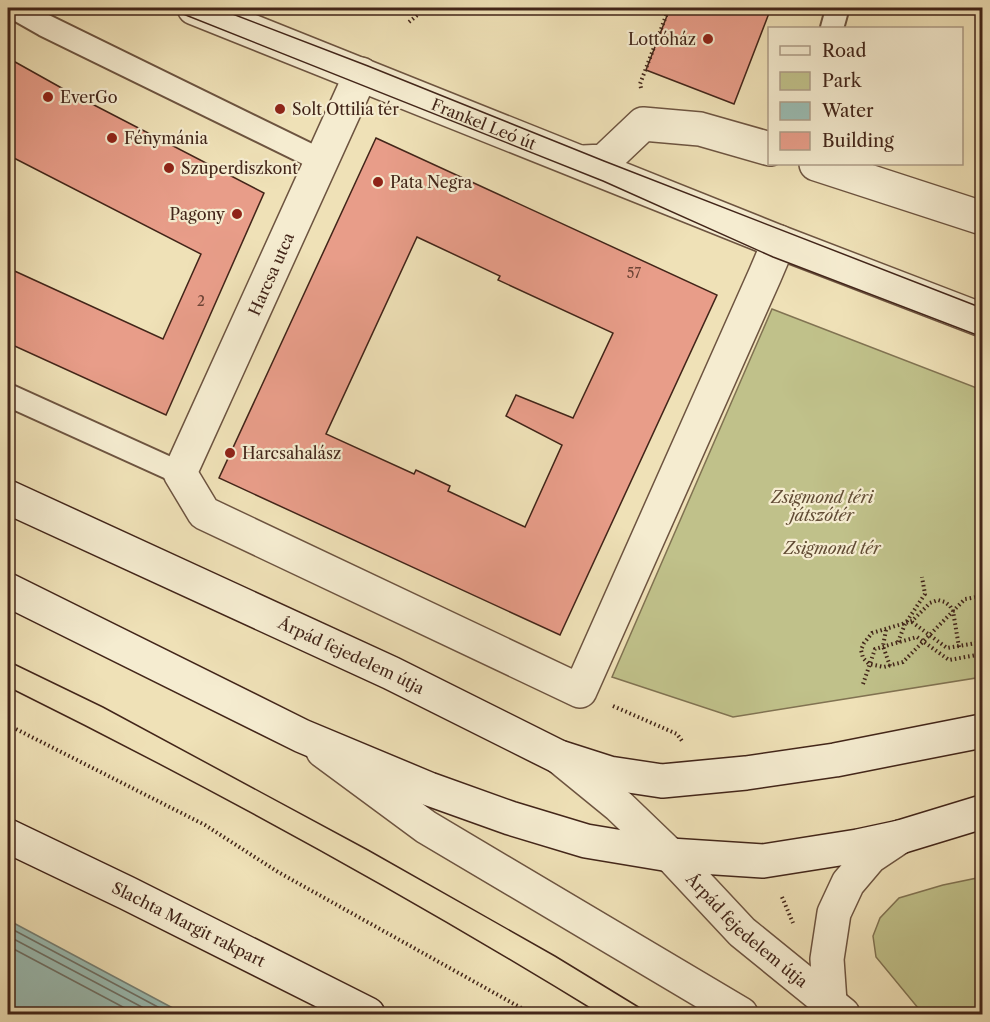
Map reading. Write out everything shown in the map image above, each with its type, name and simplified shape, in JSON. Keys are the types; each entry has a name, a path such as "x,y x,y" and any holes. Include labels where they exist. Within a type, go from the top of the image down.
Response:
{"street":[{"name":"Frankel Leó út","path":"194,8 583,162"},
{"name":"Harcsa utca","path":"180,473 361,74"},
{"path":"583,162 604,161 643,124 700,129 768,148"},
{"path":"583,162 779,242 982,320"},
{"path":"819,165 982,218"},
{"path":"180,473 204,513 580,691 779,242"},
{"name":"Árpád fejedelem útja","path":"8,497 391,673 559,757 619,806 670,855 742,932 836,1008"},
{"path":"8,590 302,736 429,789 510,818 586,841 670,855 763,861 900,837 982,812"},
{"path":"559,757 609,773 662,781 746,773 835,760 982,731"},
{"path":"302,736 426,827 741,1014"},
{"name":"Slachta Margit rakpart","path":"8,836 368,1014"},
{"name":"Árpád fejedelem útja","path":"836,1008 827,959 834,913 848,883 870,857 900,837"}],"lane":[{"path":"14,8 44,25 322,161"},
{"path":"832,27 836,8"},
{"path":"8,395 180,473"}],"path":[{"path":"409,22 426,8"},
{"path":"490,8 541,10 546,8"},
{"path":"643,124 640,84 669,8"},
{"path":"897,642 905,624 925,594 922,577"},
{"path":"959,647 953,611 945,602 938,600 930,603 912,621 872,633 861,650 863,658 869,664 884,667 903,662 924,642 930,635 953,611 965,599 982,596"},
{"path":"912,621 946,648 982,642"},
{"path":"886,630 883,646 890,666"},
{"path":"863,684 875,649 897,642 917,637 949,660 982,654"},
{"path":"580,691 677,734"},
{"path":"8,725 205,825 278,872 532,1014"}],"green space":[{"name":"Zsigmond tér","path":"772,309 982,390 982,677 733,717 612,677"},
{"path":"982,877 982,1014 923,1014 876,957 873,936 880,918 899,898 943,885"}],"water":[{"path":"8,920 184,1014 8,1014"}],"building":[{"name":"Lottóház","path":"670,8 771,8 734,104 646,70"},
{"path":"8,58 264,193 166,415 8,343 8,268 163,339 201,254 8,155"},
{"path":"376,138 717,295 560,635 219,478","holes":["417,237 500,276 498,280 613,333 573,418 516,395 506,416 562,445 525,527 448,491 450,486 416,470 414,474 326,434"]}],"tram line":[{"path":"168,8 603,181 773,257 982,337"},
{"path":"217,8 982,308"},
{"path":"8,661 103,707 368,850 555,956 650,1014"},
{"path":"8,687 308,844 455,927 600,1014"}],"place":[{"name":"Lottóház","path":"708,39"},
{"name":"EverGo","path":"48,97"},
{"name":"Solt Ottilia tér","path":"280,109"},
{"name":"Fénymánia","path":"112,138"},
{"name":"Szuperdiszkont","path":"169,168"},
{"name":"Pata Negra","path":"378,182"},
{"name":"Pagony","path":"237,214"},
{"name":"Harcsahalász","path":"230,453"}],"park label":[{"name":"Zsigmond téri játszótér","path":"822,506"}]}
